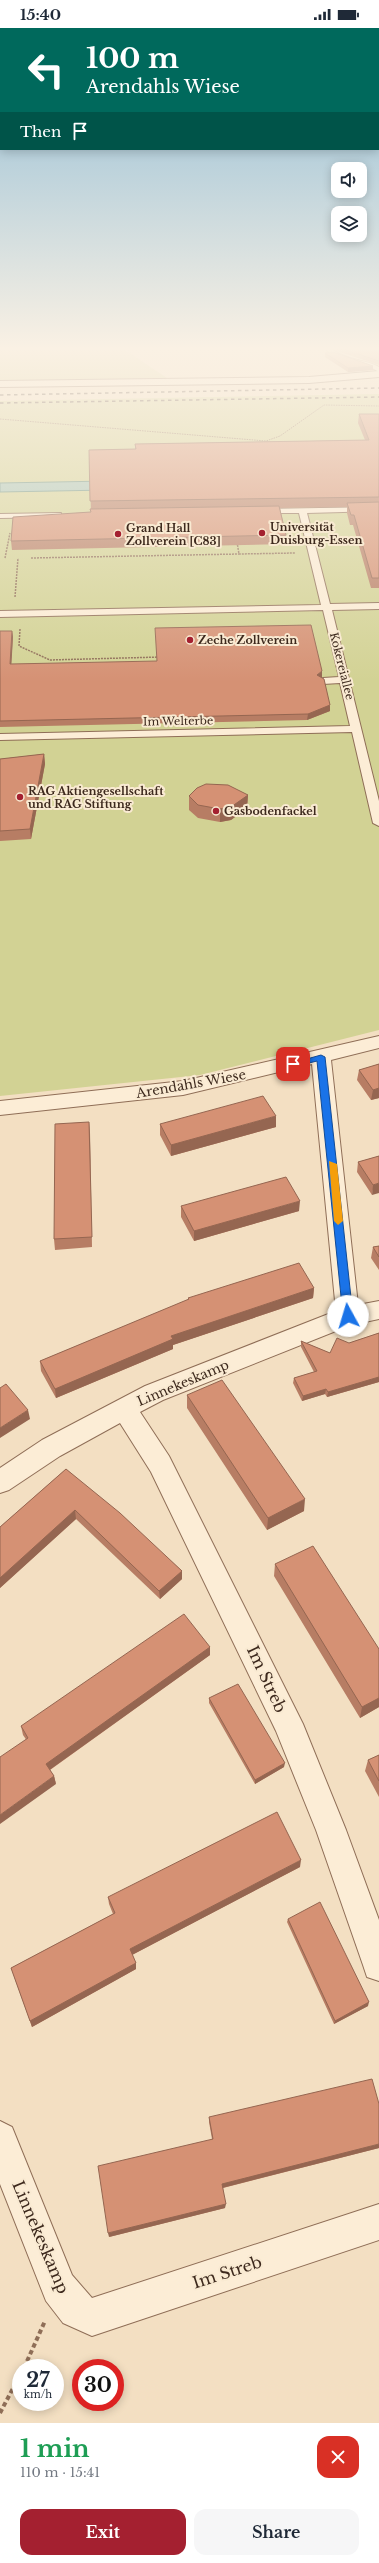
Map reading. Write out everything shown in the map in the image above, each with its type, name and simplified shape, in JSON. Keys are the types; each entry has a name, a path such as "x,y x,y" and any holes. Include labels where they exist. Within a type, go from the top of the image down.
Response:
{"street":[{"name":"Arendahls Wiese","path":"0,1108 183,1088 321,1057 379,1042"},
{"path":"321,1057 348,1316"},
{"name":"Linnekeskamp","path":"0,1482 51,1448 154,1393 348,1316 379,1310"},
{"name":"Im Streb","path":"124,1408 160,1464 288,1724 331,1830 379,1964"},
{"name":"Linnekeskamp","path":"0,2139 68,2299"},
{"name":"Im Streb","path":"68,2299 92,2318 379,2222"}],"lane":[{"path":"248,512 379,509"},
{"name":"Kokereiallee","path":"302,511 346,680 379,823"},
{"path":"0,516 67,515"},
{"path":"0,614 379,606"},
{"path":"323,681 346,680"},
{"name":"Im Welterbe","path":"0,737 357,729"}],"path":[{"path":"5,558 10,534"},
{"path":"237,540 239,554"},
{"path":"31,558 313,553"},
{"path":"18,558 17,614 19,646 50,660 167,657"},
{"path":"30,2359 68,2299"},
{"path":"0,2413 12,2390"}],"green space":[{"name":"Zeche Zollverein","path":"0,459 379,459 379,1030 200,1075 0,1096"}],"shaded area":[{"path":"379,476 379,485 0,492 0,483"}],"building":[{"path":"89,459 379,459 379,497 90,501"},
{"path":"379,502 379,578 372,578 354,515 351,515 347,503"},
{"path":"279,506 286,535 11,541 13,517 91,512 90,509"},
{"path":"311,625 322,671 317,675 324,679 330,705 308,714 0,721 0,631 12,631 10,664 157,661 155,628"},
{"name":"RAG Aktiengesellschaft und RAG Stiftung","path":"44,754 30,829 0,831 0,759"},
{"path":"206,784 228,785 248,795 231,807 220,809 198,805 189,796 197,788"},
{"path":"379,1064 379,1088 373,1090 359,1070"},
{"path":"263,1096 276,1116 171,1145 160,1124"},
{"path":"89,1122 92,1237 54,1239 55,1124"},
{"path":"379,1156 379,1183 373,1185 358,1162"},
{"path":"286,1177 300,1201 194,1231 181,1206"},
{"path":"379,1246 379,1257 373,1247"},
{"path":"299,1263 314,1288 171,1336 173,1339 55,1389 40,1361 189,1299 188,1298"},
{"path":"379,1333 379,1377 328,1392 326,1389 303,1396 294,1378 317,1371 301,1341 330,1353 337,1338 349,1343"},
{"path":"222,1380 305,1499 268,1518 187,1395"},
{"path":"6,1384 28,1410 0,1428 0,1388"},
{"path":"66,1469 120,1513 182,1571 159,1591 75,1510 0,1578 0,1527"},
{"path":"313,1546 379,1649 379,1698 362,1707 275,1564"},
{"path":"184,1614 210,1647 46,1764 54,1776 0,1815 0,1757 28,1738 21,1726"},
{"path":"238,1684 285,1763 255,1780 209,1698"},
{"path":"379,1755 379,1781 368,1760"},
{"path":"277,1812 301,1860 130,1949 136,1963 30,2021 11,1968 115,1913 108,1897"},
{"path":"320,1902 369,2002 335,2021 288,1919"},
{"path":"372,2079 379,2104 379,2144 222,2184 226,2204 108,2233 98,2166 213,2139 209,2117"}],"slow traffic":[{"path":"332,1164 338,1221"}],"place":[{"name":"Universität Duisburg-Essen","path":"262,533"},
{"name":"Grand Hall Zollverein [C83]","path":"118,534"},
{"name":"Zeche Zollverein","path":"190,640"},
{"name":"RAG Aktiengesellschaft und RAG Stiftung","path":"20,797"},
{"name":"Gasbodenfackel","path":"216,811"}],"route":[{"path":"293,1064 321,1057 348,1316"}]}
